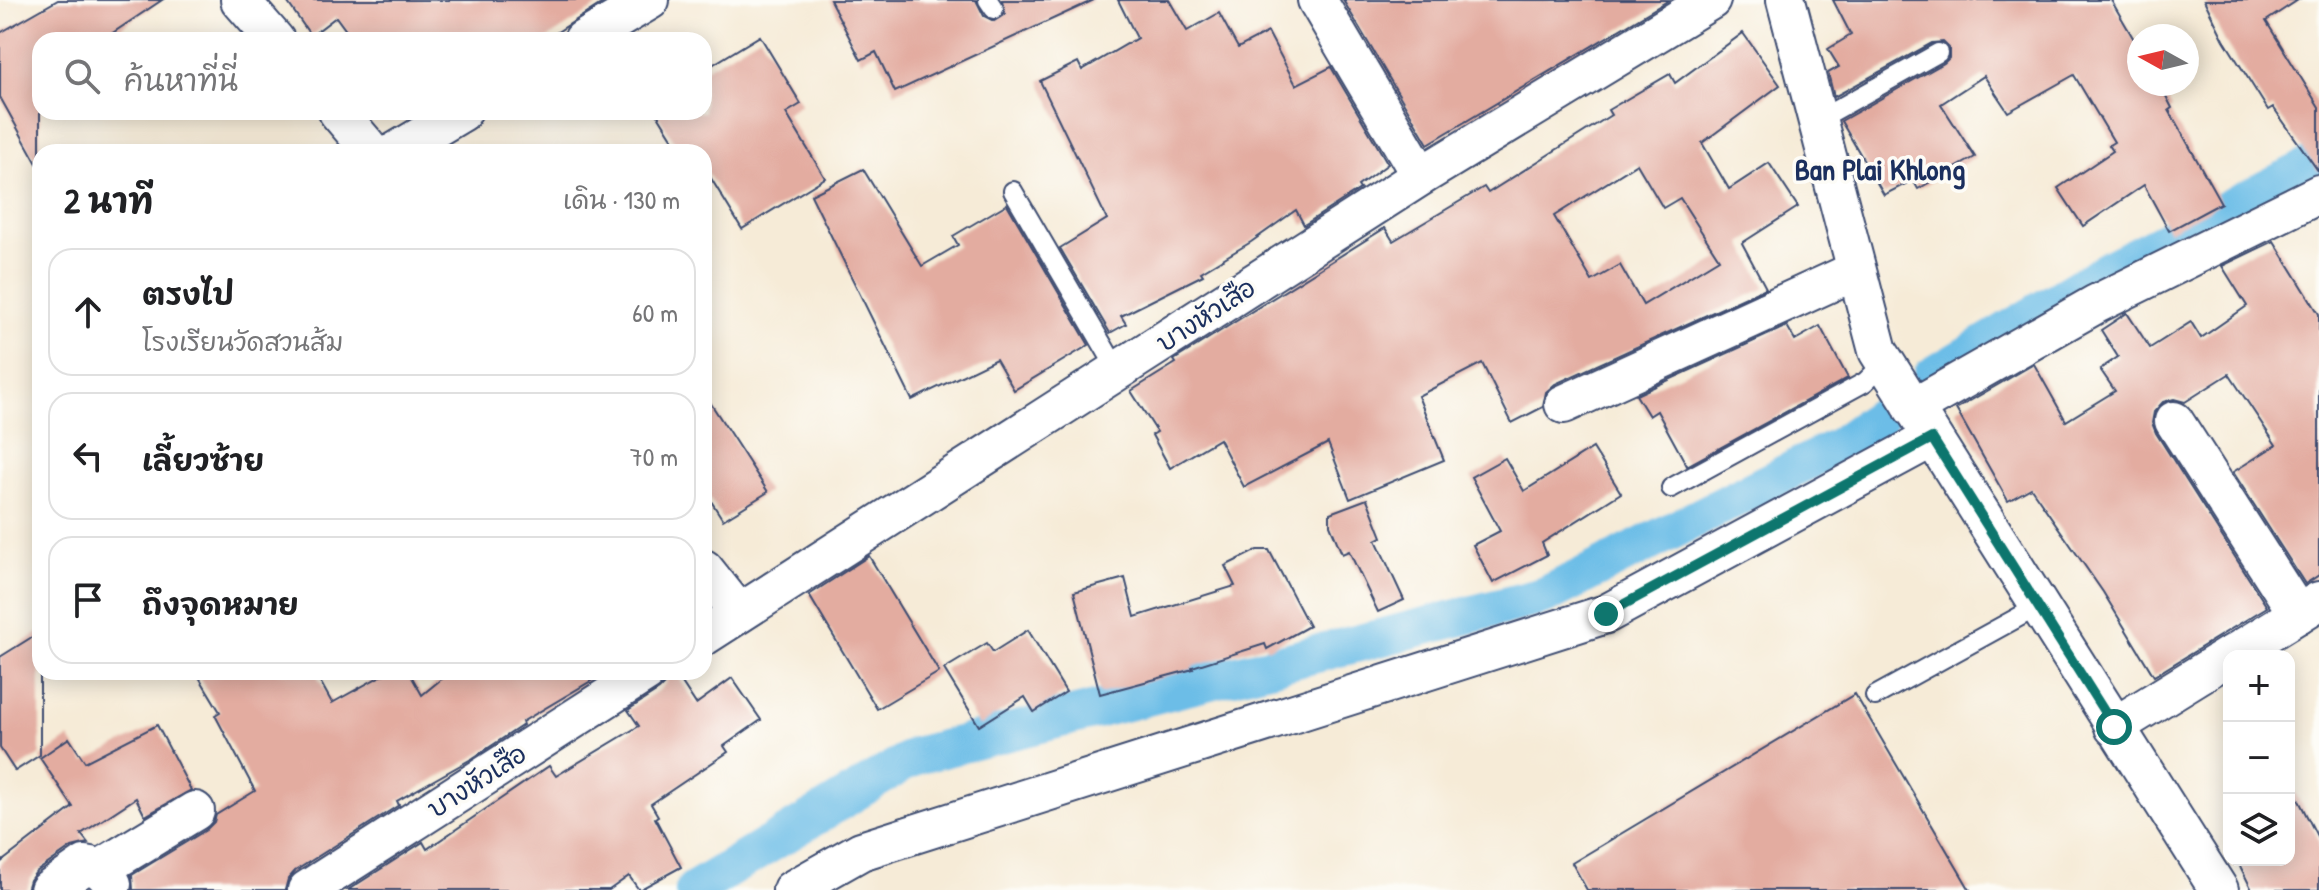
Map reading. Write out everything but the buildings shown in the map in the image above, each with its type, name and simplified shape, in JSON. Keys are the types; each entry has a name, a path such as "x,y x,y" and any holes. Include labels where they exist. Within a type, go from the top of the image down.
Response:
{"street":[{"path":"240,0 268,32"},
{"path":"596,32 650,0"},
{"path":"1317,0 1421,176"},
{"name":"บางหัวเสือ","path":"712,631 1421,176 1711,0"},
{"path":"1786,0 1878,351 2219,890"},
{"path":"345,120 365,144"},
{"path":"408,144 449,120"},
{"path":"792,890 861,851 1606,614 1923,423 2096,304 2319,194"},
{"path":"1564,404 1855,271"},
{"path":"2174,421 2309,607 2239,650"},
{"path":"712,579 739,613"},
{"path":"2114,727 2223,660"},
{"name":"บางหัวเสือ","path":"307,890 635,680"},
{"path":"49,890 85,865 108,880 195,811"}],"lane":[{"path":"1818,120 1938,53"},
{"path":"1013,191 1118,371"},
{"path":"1671,488 1865,382 1885,362"},
{"path":"1875,696 2039,606"}],"waterway":[{"path":"1932,376 2111,268 2319,162"},
{"path":"694,890 915,756 1544,596 1839,446 1880,416"}],"district":[{"name":"Ban Plai Khlong","path":"1880,170"}],"route":[{"path":"1606,614 1932,438 2114,727"}]}
